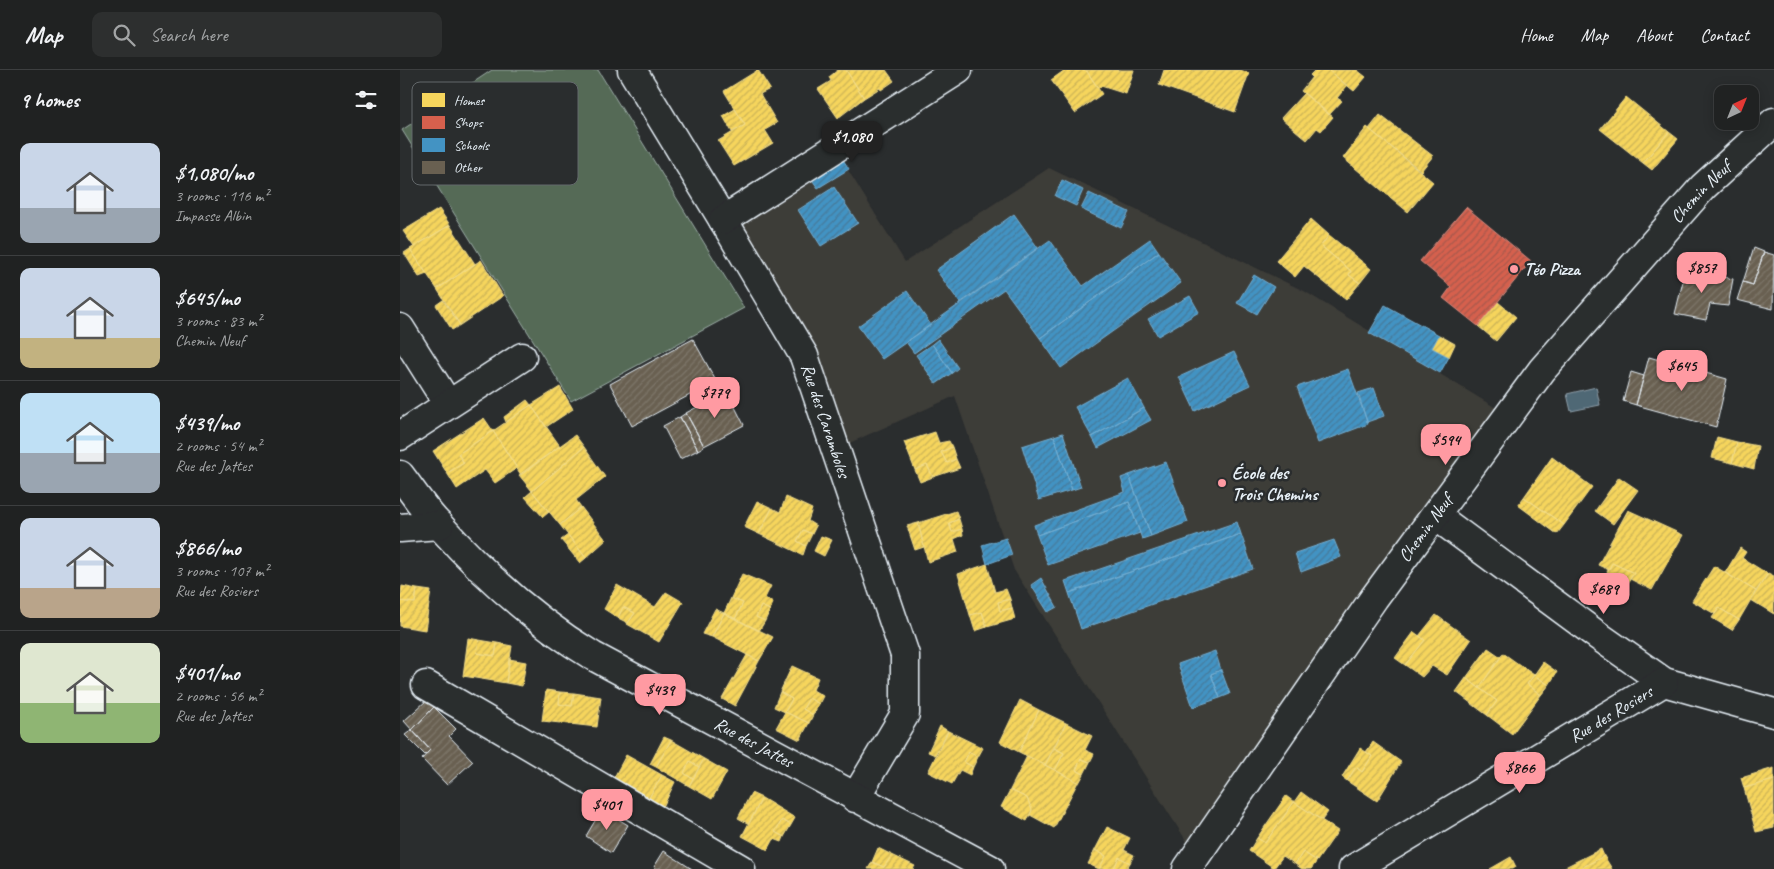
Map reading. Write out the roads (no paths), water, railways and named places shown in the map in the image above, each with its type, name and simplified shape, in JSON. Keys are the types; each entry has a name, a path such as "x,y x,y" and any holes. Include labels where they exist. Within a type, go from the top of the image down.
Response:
{"street":[{"name":"Rue des Caramboles","path":"632,70 804,356 906,655 905,714 855,798"},
{"path":"723,220 958,70"},
{"name":"Chemin Neuf","path":"1187,869 1374,598 1542,370 1703,187 1774,122"},
{"path":"400,328 448,404"},
{"path":"400,436 522,357"},
{"name":"Rue des Jattes","path":"400,475 438,525 492,579 534,616 568,641 855,798 990,869"},
{"name":"Rue des Rosiers","path":"1436,516 1664,682 1774,713"},
{"path":"400,528 438,525"},
{"name":"Rue des Rosiers","path":"1353,869 1664,682"},
{"path":"426,685 741,869"}],"water":[{"path":"1596,387 1600,405 1571,411 1567,394"}],"place":[{"name":"Téo Pizza","path":"1514,269"},
{"name":"École des Trois Chemins","path":"1222,483"}]}
